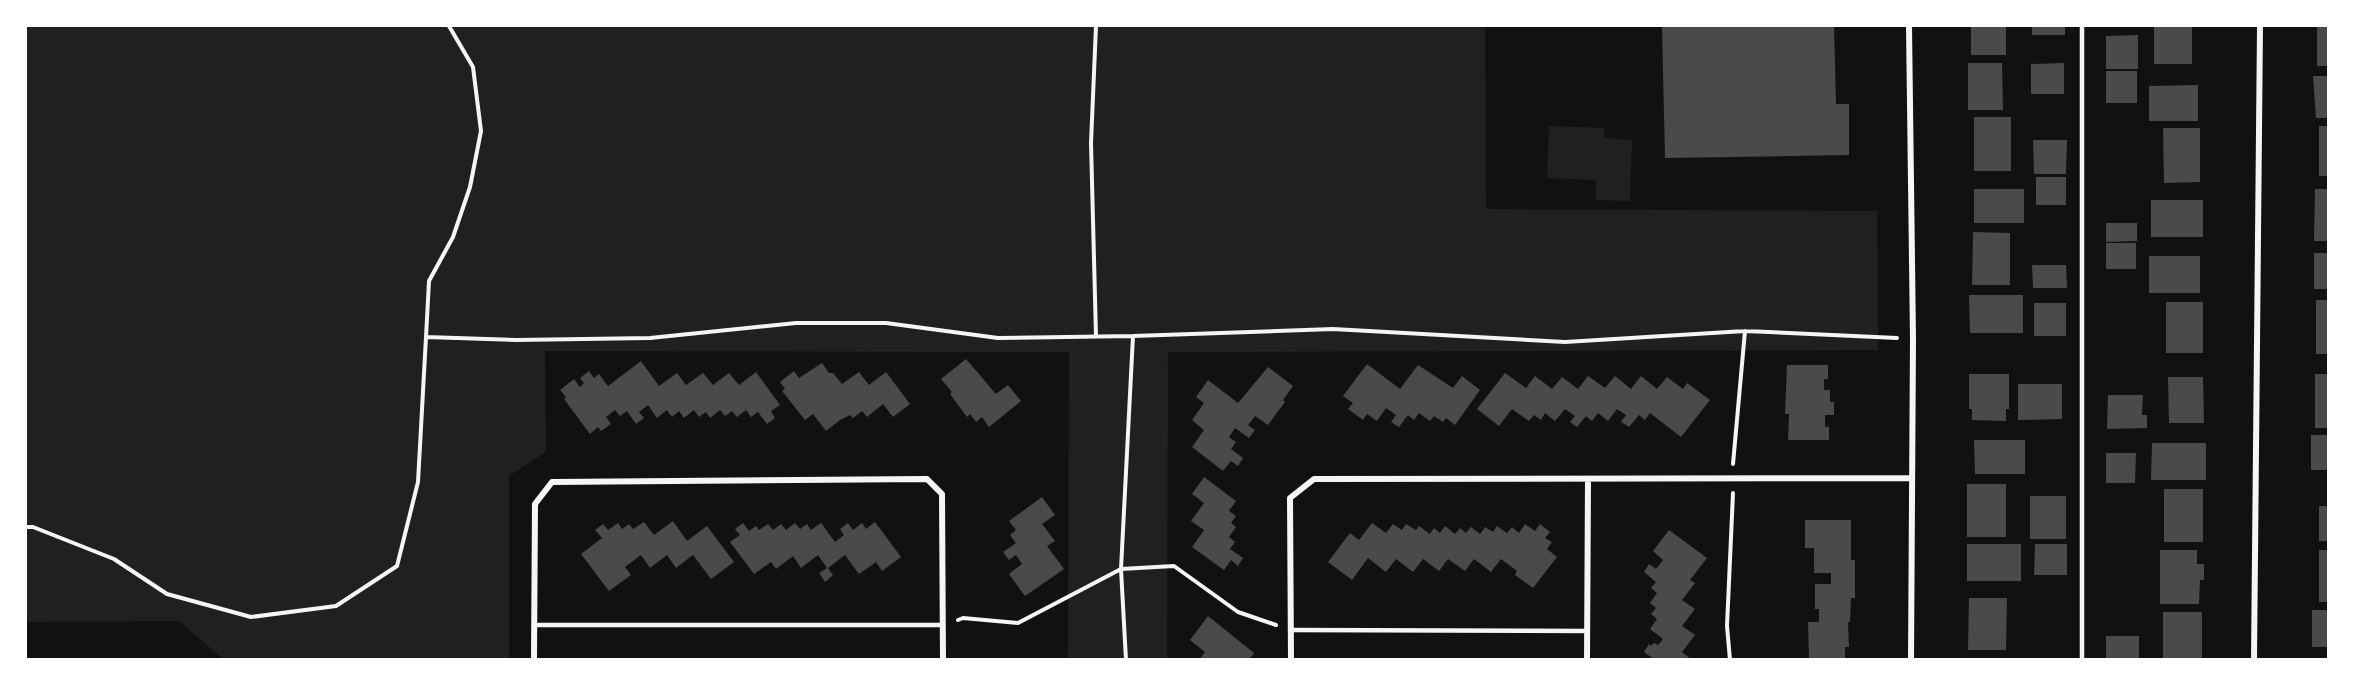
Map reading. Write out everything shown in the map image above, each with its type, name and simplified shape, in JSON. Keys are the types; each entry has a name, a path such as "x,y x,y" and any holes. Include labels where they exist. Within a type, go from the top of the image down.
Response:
{"street":[{"path":"1909,26 1913,339 1911,660"},
{"path":"2254,660 2260,26"},
{"path":"1291,660 1290,498 1314,479 1911,478"},
{"path":"534,660 535,504 552,482 927,479 942,494 943,660"},
{"path":"1587,660 1588,480"}],"lane":[{"path":"2082,26 2082,660"},
{"path":"534,625 943,625"},
{"path":"1291,630 1586,631"}],"path":[{"path":"26,527 33,527 114,559 167,594 251,617 336,606 397,566 418,482 429,281 453,237 470,188 481,131 472,67 449,26"},
{"path":"1096,26 1091,143 1096,336"},
{"path":"426,337 516,340 650,338 796,323 886,323 998,338 1133,336 1333,328 1565,342 1745,331 1913,339"},
{"path":"1126,660 1121,568 1133,336"},
{"path":"943,625 963,618 1018,623 1121,568 1174,566 1238,612 1291,630"}],"shaded area":[{"path":"26,26 1485,26 1486,209 1877,211 1878,350 1168,352 1167,660 1068,659 1069,352 545,351 546,452 509,476 509,659 223,659 179,621 26,622"},
{"path":"1549,126 1604,128 1604,138 1632,140 1630,201 1596,200 1596,180 1547,178"}],"building":[{"path":"1662,26 1834,26 1836,104 1849,104 1849,155 1665,158"},
{"path":"1971,26 2006,26 2006,55 1971,55"},
{"path":"2032,26 2065,26 2065,35 2032,35"},
{"path":"2154,26 2192,26 2192,64 2154,64"},
{"path":"2317,26 2328,26 2328,66 2317,66"},
{"path":"2138,35 2138,69 2106,69 2106,36"},
{"path":"1968,63 2002,63 2003,110 1968,110"},
{"path":"2064,63 2064,94 2031,94 2031,64"},
{"path":"2106,71 2137,71 2137,103 2106,103"},
{"path":"2313,76 2328,76 2328,118 2316,118"},
{"path":"2198,85 2198,121 2149,121 2149,86"},
{"path":"1974,117 2011,117 2011,171 1974,171"},
{"path":"2319,126 2328,126 2328,176 2319,176"},
{"path":"2163,128 2200,128 2200,182 2164,183"},
{"path":"2033,140 2067,140 2066,174 2034,174"},
{"path":"2036,177 2066,177 2066,205 2036,205"},
{"path":"1974,189 2024,189 2024,223 1974,223"},
{"path":"2315,189 2328,189 2328,241 2314,241"},
{"path":"2151,200 2203,200 2203,237 2151,237"},
{"path":"2106,223 2137,223 2137,241 2106,242"},
{"path":"1973,232 2010,233 2010,285 1972,285"},
{"path":"2106,243 2136,243 2136,269 2106,269"},
{"path":"2314,253 2328,253 2328,289 2314,289"},
{"path":"2149,256 2200,256 2200,293 2149,293"},
{"path":"2032,265 2066,265 2067,288 2033,288"},
{"path":"1969,295 2023,295 2023,333 1970,333"},
{"path":"2316,300 2328,300 2328,354 2316,354"},
{"path":"2166,302 2203,302 2203,353 2166,353"},
{"path":"2034,303 2066,303 2066,336 2034,336"},
{"path":"966,359 996,394 1008,385 1021,401 989,427 982,417 976,422 970,414 967,417 941,379"},
{"path":"641,361 659,386 677,373 686,385 703,373 713,385 729,373 739,385 756,372 780,405 771,411 775,418 767,424 758,412 751,417 746,410 737,417 732,411 725,416 720,410 710,418 706,412 699,417 694,410 684,418 679,411 672,417 667,410 657,418 648,405 639,412 644,418 636,424 627,411 620,416 615,410 606,417 611,424 601,431 598,427 590,434 560,390 574,379 580,387 584,383 580,378 589,371 594,378 599,374 608,386"},
{"path":"822,363 829,373 833,373 842,384 859,372 869,385 886,372 910,404 893,417 883,404 867,417 862,411 853,418 850,415 826,431 813,414 805,420 782,391 785,389 780,382 794,371 799,378"},
{"path":"1367,364 1400,389 1418,365 1453,388 1462,376 1480,390 1455,425 1446,418 1443,422 1434,416 1430,421 1419,413 1414,420 1408,415 1399,427 1391,422 1396,415 1386,408 1377,421 1367,414 1363,420 1348,409 1353,403 1343,396"},
{"path":"1787,365 1828,365 1828,379 1824,379 1824,390 1830,390 1830,402 1834,402 1834,415 1825,415 1825,427 1829,427 1829,440 1788,440 1789,414 1785,414"},
{"path":"1268,367 1293,386 1283,400 1285,402 1268,425 1255,416 1248,425 1255,430 1249,438 1235,428 1229,437 1236,442 1231,449 1243,458 1238,466 1231,461 1223,471 1192,447 1204,430 1192,420 1204,403 1196,397 1208,380 1238,403"},
{"path":"1505,373 1526,388 1535,376 1552,389 1562,377 1578,389 1588,376 1605,388 1615,376 1631,389 1641,376 1657,389 1667,377 1683,389 1687,383 1710,400 1681,437 1650,413 1645,420 1639,415 1629,427 1621,422 1626,415 1617,409 1608,421 1598,413 1592,421 1586,416 1577,427 1570,422 1575,416 1565,409 1555,421 1545,413 1541,420 1534,415 1529,421 1512,409 1499,426 1477,409"},
{"path":"1969,374 2009,374 2009,409 2006,409 2006,421 1972,420 1972,409 1969,409"},
{"path":"2315,374 2328,374 2328,428 2315,428"},
{"path":"2168,377 2203,377 2204,423 2169,423"},
{"path":"2018,384 2062,384 2062,419 2018,420"},
{"path":"2108,395 2143,395 2142,415 2147,415 2147,428 2107,429"},
{"path":"2311,435 2328,435 2328,470 2311,470"},
{"path":"1974,440 2025,440 2025,474 1975,474"},
{"path":"2152,443 2206,443 2206,480 2151,480"},
{"path":"2106,453 2136,453 2135,483 2106,483"},
{"path":"1204,477 1236,501 1229,511 1236,516 1231,523 1236,527 1229,537 1235,542 1230,549 1243,558 1238,566 1231,560 1224,570 1192,547 1204,530 1191,521 1204,503 1192,494"},
{"path":"1967,484 2006,484 2006,537 1967,537"},
{"path":"2164,489 2203,489 2203,542 2164,542"},
{"path":"2030,496 2066,496 2066,539 2030,539"},
{"path":"1042,497 1055,515 1042,524 1055,541 1047,546 1064,569 1025,596 1009,574 1022,564 1016,555 1009,560 1003,552 1016,543 1010,535 1016,530 1009,521"},
{"path":"2319,506 2328,506 2328,541 2319,541"},
{"path":"1805,520 1851,520 1851,560 1855,560 1855,598 1851,598 1850,622 1848,622 1849,647 1845,647 1845,660 1809,659 1808,622 1819,622 1819,609 1815,609 1815,584 1831,584 1831,573 1814,573 1814,548 1805,548"},
{"path":"673,521 687,541 707,526 734,562 711,579 693,555 676,568 667,555 650,568 641,555 625,567 631,575 609,591 581,554 602,538 595,530 603,524 608,530 618,523 622,529 629,524 633,529 644,522 654,535"},
{"path":"875,522 901,557 882,571 876,562 859,574 845,555 828,568 833,575 825,582 819,573 827,568 818,555 801,568 793,556 776,569 771,562 754,574 730,542 740,535 735,529 743,523 749,531 756,526 759,530 768,524 773,530 781,524 786,530 795,523 800,529 807,524 811,530 821,523 835,542 844,535 840,529 848,523 853,530 862,523 866,529"},
{"path":"1372,523 1386,533 1393,524 1402,530 1406,524 1416,530 1419,526 1430,534 1434,528 1440,533 1445,526 1455,534 1460,528 1466,533 1471,527 1480,534 1485,527 1493,532 1497,526 1507,533 1512,527 1519,533 1525,524 1535,531 1540,524 1550,532 1545,538 1552,542 1547,549 1557,557 1533,588 1515,575 1517,571 1501,559 1491,572 1474,559 1465,571 1448,559 1439,571 1423,559 1413,572 1396,559 1386,572 1368,558 1352,580 1328,562 1350,533 1359,540"},
{"path":"1669,530 1707,558 1690,580 1695,583 1682,600 1695,609 1682,626 1695,635 1682,652 1692,660 1655,660 1644,652 1649,644 1658,645 1663,639 1650,629 1657,619 1651,614 1656,608 1650,603 1657,593 1651,588 1656,582 1644,572 1649,564 1656,569 1663,560 1653,551"},
{"path":"1967,544 2021,544 2021,581 1967,581"},
{"path":"2035,544 2067,544 2067,575 2034,575"},
{"path":"2160,550 2197,550 2197,564 2204,564 2204,580 2200,580 2199,604 2160,604"},
{"path":"2319,550 2328,550 2328,602 2319,602"},
{"path":"1969,598 2007,598 2006,650 1968,650"},
{"path":"2312,610 2328,610 2328,647 2312,647"},
{"path":"2163,612 2202,612 2202,660 2163,660"},
{"path":"1208,616 1254,653 1249,660 1199,660 1205,652 1190,640"},
{"path":"2106,636 2139,636 2139,660 2106,660"}]}
